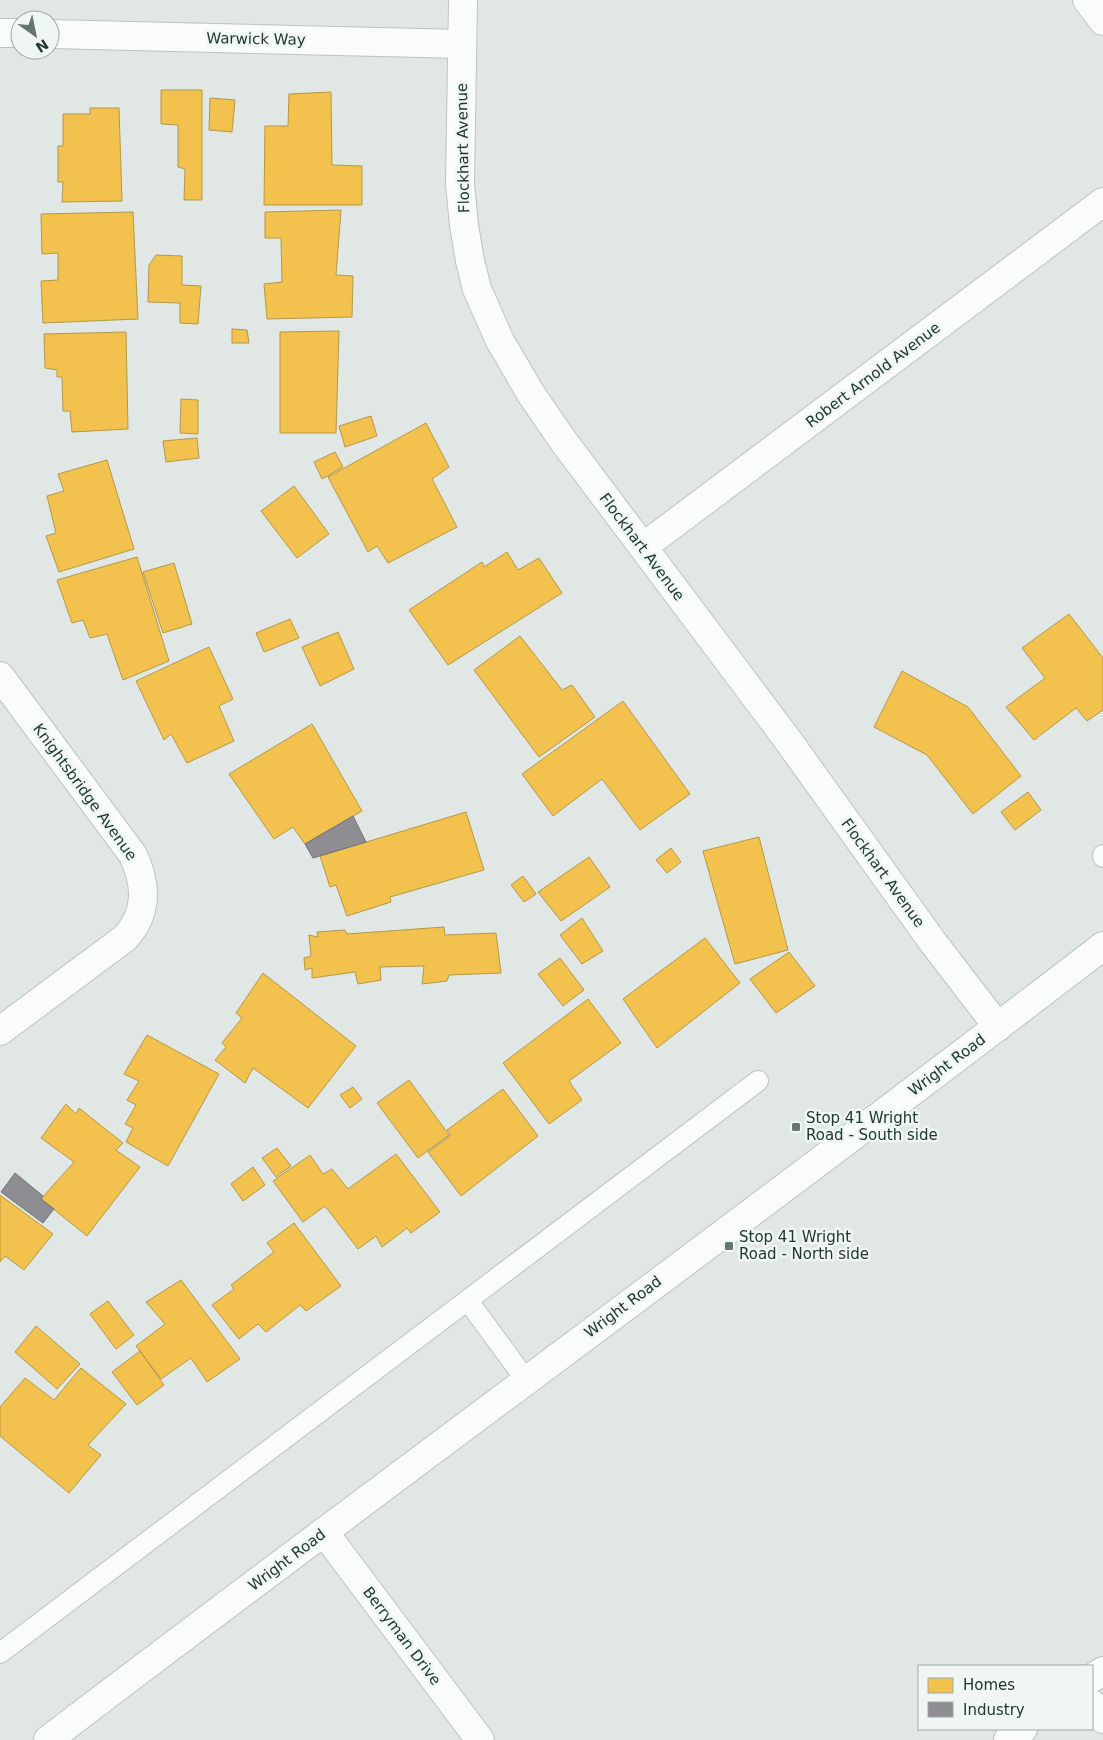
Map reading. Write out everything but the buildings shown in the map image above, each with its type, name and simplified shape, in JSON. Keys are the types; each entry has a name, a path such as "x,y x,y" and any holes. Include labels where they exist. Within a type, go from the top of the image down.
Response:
{"street":[{"name":"Flockhart Avenue","path":"463,0 460,184 464,225 477,289 500,341 530,394 564,442 787,739 932,941 998,1027"},
{"path":"1087,0 1103,22"},
{"name":"Warwick Way","path":"60,34 462,44"},
{"name":"Robert Arnold Avenue","path":"643,548 1103,202"},
{"name":"Knightsbridge Avenue","path":"0,676 133,855 142,879 143,892 139,919 125,938 0,1031"},
{"name":"Wright Road","path":"48,1740 998,1027 1103,946"},
{"name":"Berryman Drive","path":"324,1532 480,1740"},
{"path":"1093,1705 1103,1719"},
{"path":"1008,1740 1021,1730"}],"lane":[{"path":"0,1653 758,1081"},
{"path":"468,1300 526,1380"}],"place":[{"name":"Stop 41 Wright Road - South side","path":"796,1127"},
{"name":"Stop 41 Wright Road - North side","path":"729,1246"}]}
